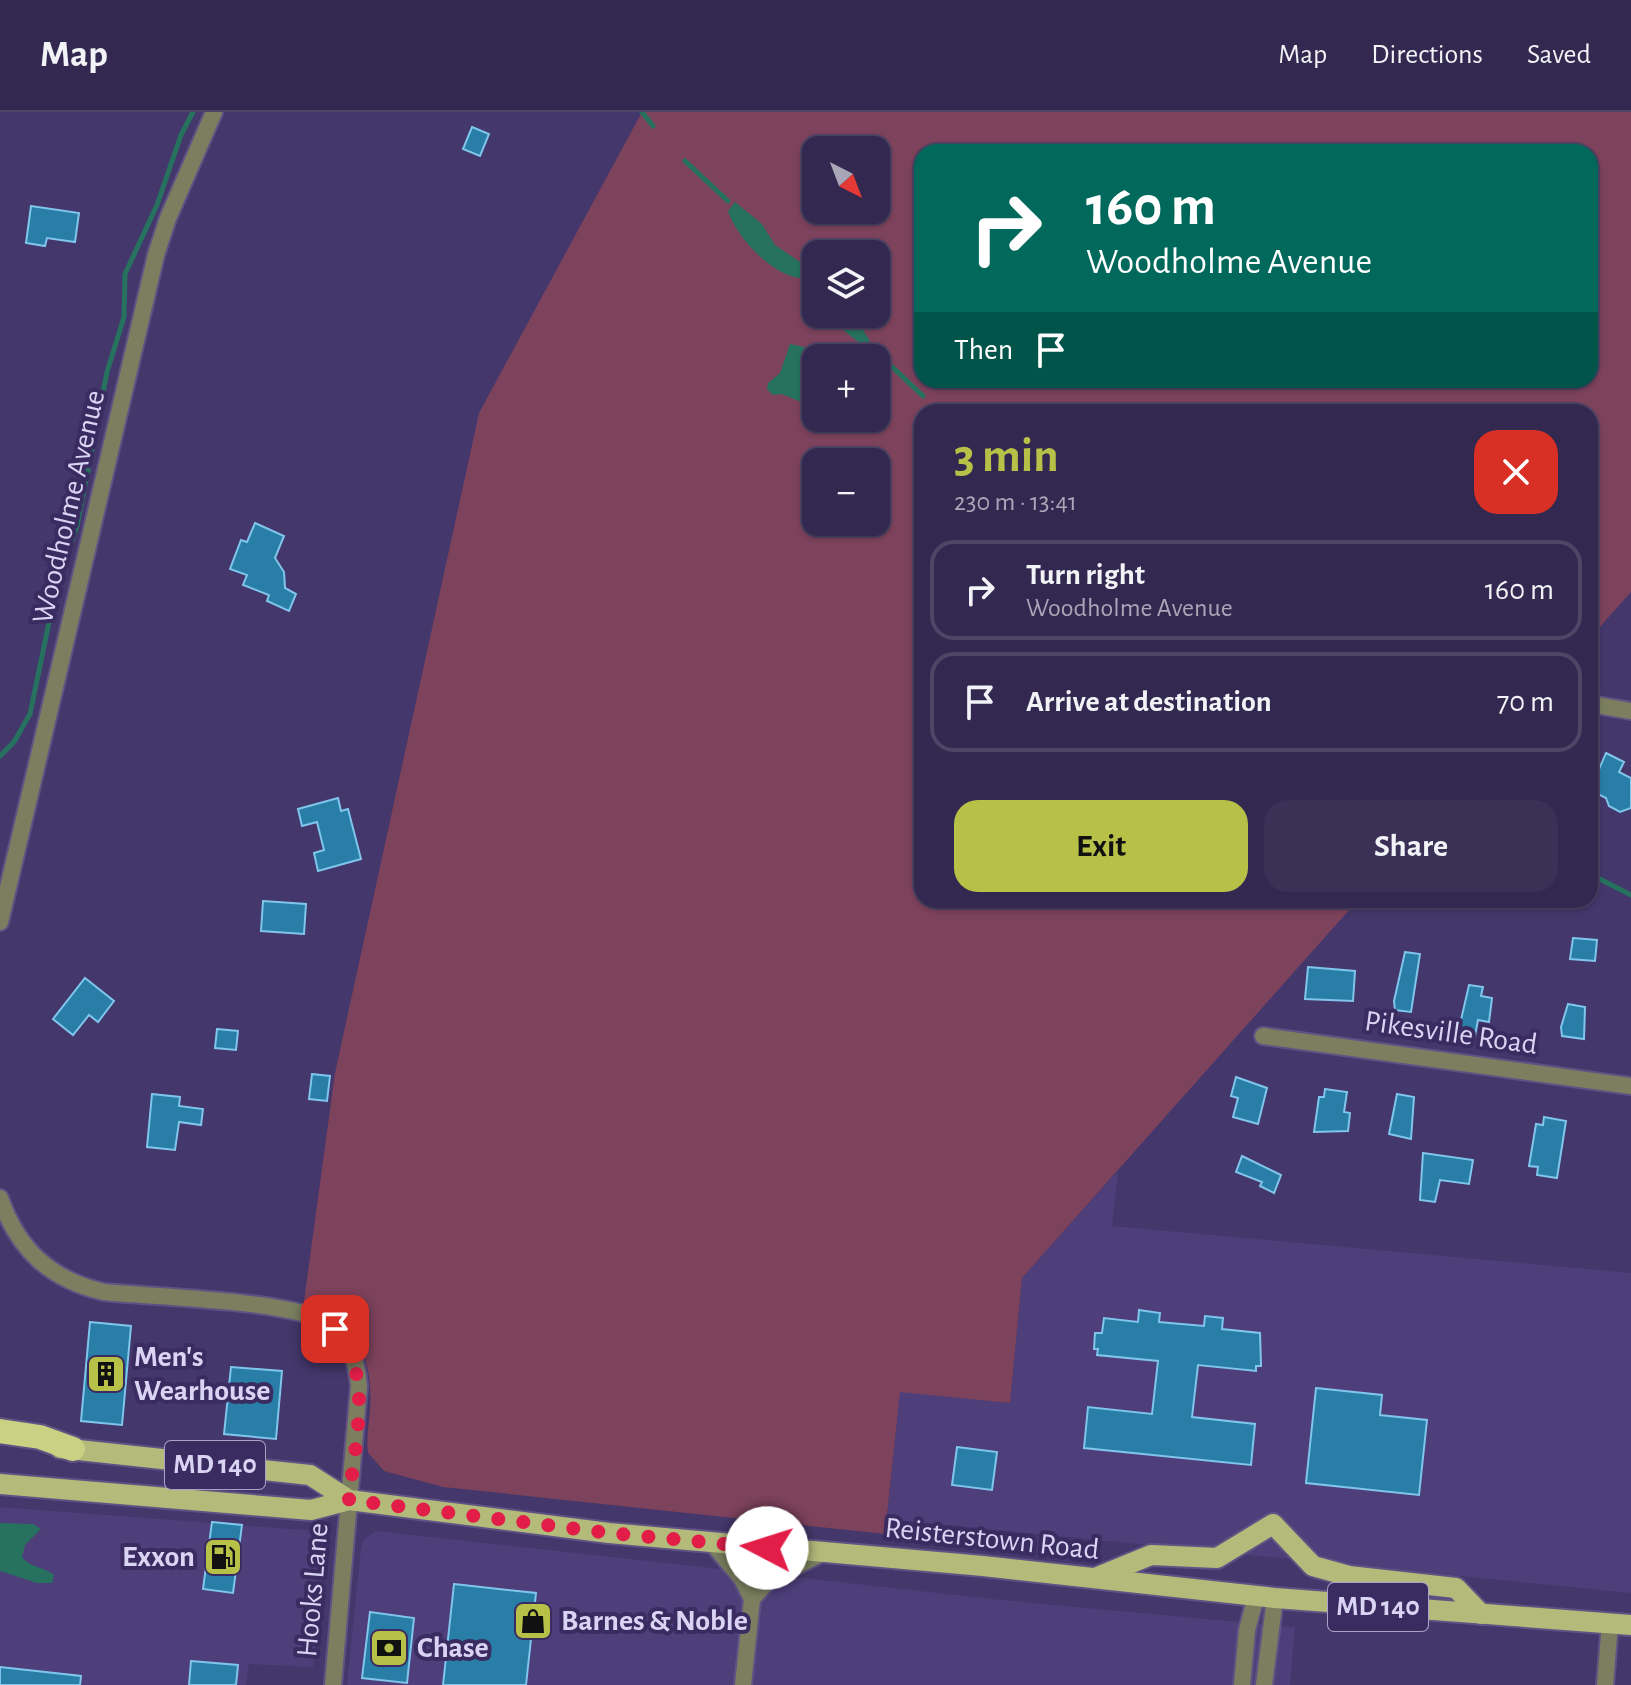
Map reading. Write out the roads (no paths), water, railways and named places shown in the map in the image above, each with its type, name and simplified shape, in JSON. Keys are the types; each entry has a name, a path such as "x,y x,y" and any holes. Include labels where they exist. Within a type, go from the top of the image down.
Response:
{"highway":[{"path":"0,1431 40,1437 73,1449"}],"main road":[{"name":"Reisterstown Road","path":"0,1443 310,1475 349,1500"},
{"name":"Reisterstown Road","path":"0,1484 311,1510 349,1500 712,1543 1266,1597 1631,1625"},
{"path":"1093,1579 1151,1555 1199,1560 1217,1558 1273,1524 1313,1566 1349,1576 1456,1588 1481,1614"}],"street":[{"name":"Woodholme Avenue","path":"0,922 156,255 168,218 214,112"},
{"path":"1598,705 1631,711"},
{"name":"Pikesville Road","path":"1263,1036 1631,1086"},
{"path":"0,1198 15,1233 27,1250 56,1276 81,1287 104,1292 296,1310 335,1329 353,1355 358,1377 349,1500"},
{"name":"Hooks Lane","path":"333,1685 349,1500"},
{"path":"712,1543 742,1579 752,1599 743,1685"},
{"path":"752,1599 769,1580 822,1553"},
{"path":"1242,1685 1247,1630 1266,1597"},
{"path":"1264,1685 1266,1597"},
{"path":"1605,1685 1610,1623"}],"waterway":[{"path":"0,756 14,742 30,714 58,579 77,526 107,372 124,317 125,274 157,205 181,135 193,112"},
{"path":"642,112 653,126"},
{"path":"685,161 728,201"},
{"path":"890,365 914,387"},
{"path":"915,388 923,396"},
{"path":"1598,878 1631,895"}],"place":[{"name":"Men's Wearhouse","path":"106,1374"},
{"name":"Exxon","path":"223,1557"},
{"name":"Barnes & Noble","path":"533,1621"},
{"name":"Chase","path":"389,1648"}]}
